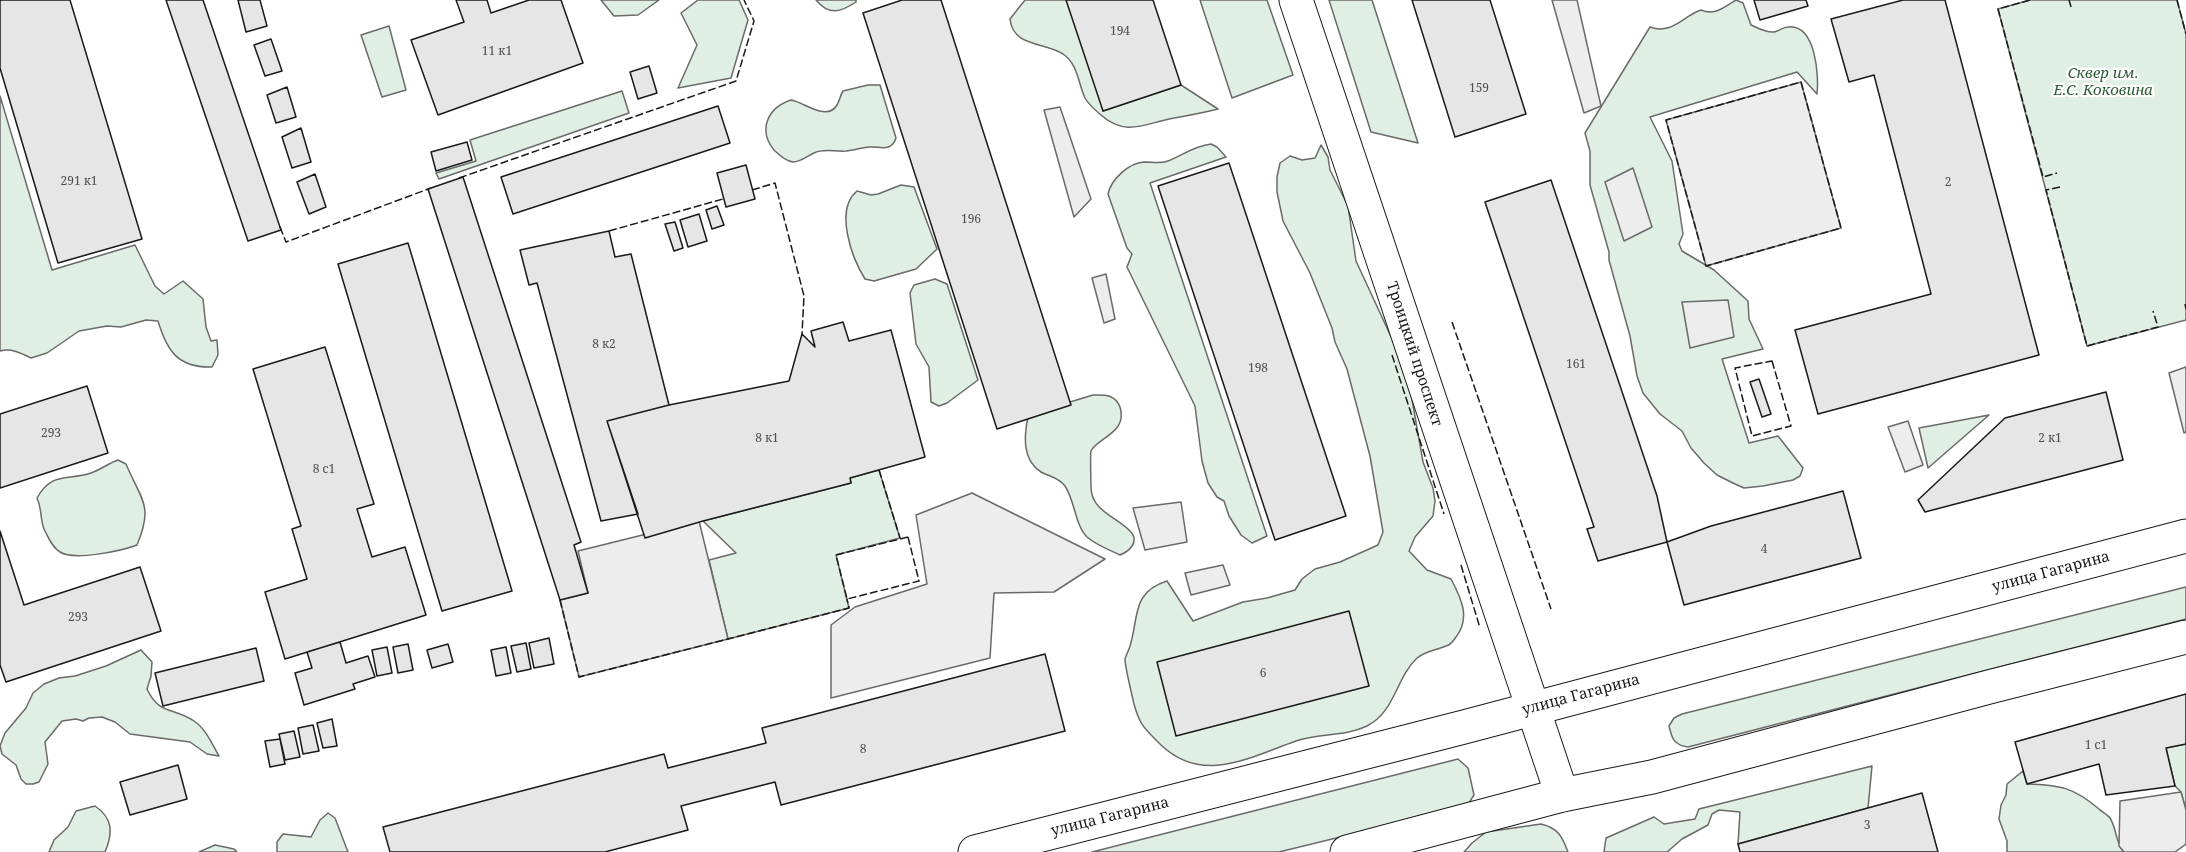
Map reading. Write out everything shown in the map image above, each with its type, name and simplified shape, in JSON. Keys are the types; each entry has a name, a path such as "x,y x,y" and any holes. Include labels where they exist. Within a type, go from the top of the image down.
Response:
{"main road":[{"name":"Троицкий проспект","path":"1296,0 1562,795"},
{"name":"улица Гагарина","path":"975,852 1464,727 2186,537"},
{"path":"1347,852 1562,795 1652,777 2186,637"}],"green space":[{"path":"601,0 659,0 638,15 614,16"},
{"path":"698,0 739,0 748,20 731,78 678,88 697,45 681,13"},
{"path":"816,0 856,0 856,2 835,11 826,8"},
{"path":"1025,0 1083,0 1103,111 1181,85 1218,109 1134,127 1118,125 1110,121 1087,101 1075,68 1068,58 1055,50 1023,39 1012,28 1010,19"},
{"path":"1200,0 1267,0 1293,75 1232,98"},
{"path":"1329,0 1372,0 1418,143 1371,132"},
{"path":"1736,0 1743,3 1751,25 1771,32 1786,27 1797,28 1805,34 1814,53 1817,94 1797,72 1650,117 1672,161 1683,234 1679,244 1682,251 1714,270 1748,301 1749,319 1763,349 1722,359 1749,443 1778,436 1803,468 1800,476 1793,480 1744,488 1717,475 1704,463 1691,448 1682,431 1660,414 1643,393 1609,260 1609,252 1590,185 1590,151 1585,133 1650,27 1665,29 1701,10 1715,11"},
{"name":"Сквер им. Е.С. Коковина","path":"2030,0 2177,0 2186,34 2186,320 2087,346 1998,9"},
{"path":"389,26 406,90 382,97 361,35"},
{"path":"868,85 880,85 896,138 891,146 822,151 793,162 780,156 774,150 769,142 766,128 776,108 791,100 815,110 827,112 833,110 837,105 843,91"},
{"path":"622,91 629,113 439,179 436,173 476,161 470,140"},
{"path":"0,96 52,270 135,245 155,286 164,294 183,281 203,299 206,327 211,341 217,340 218,355 212,367 200,367 182,361 165,341 158,321 146,320 121,327 107,326 79,331 47,353 31,358 12,351 0,351"},
{"path":"1211,144 1226,157 1150,183 1267,536 1252,543 1241,535 1229,516 1224,501 1217,497 1208,483 1202,461 1195,406 1127,267 1132,254 1127,248 1108,194 1116,178 1132,165 1144,162 1165,162"},
{"path":"1321,145 1328,157 1330,170 1348,206 1356,261 1393,341 1411,394 1423,462 1433,488 1435,501 1433,516 1415,537 1409,551 1427,570 1451,579 1463,608 1463,623 1451,644 1417,658 1404,675 1390,704 1376,720 1367,726 1349,732 1296,741 1227,764 1210,766 1193,764 1177,757 1151,735 1141,722 1134,704 1125,659 1133,636 1138,607 1147,592 1167,581 1193,621 1243,602 1295,590 1302,579 1315,569 1340,562 1378,545 1383,532 1370,456 1347,369 1310,273 1283,221 1277,192 1280,163 1290,156 1302,160 1315,158"},
{"path":"901,185 914,187 937,249 916,269 874,281 865,279 855,259 848,234 846,222 850,199 857,191 871,195"},
{"path":"935,279 947,284 978,380 947,403 939,406 931,402 929,367 916,344 910,293 914,285"},
{"path":"1093,395 1112,397 1120,407 1120,423 1091,451 1091,487 1095,502 1100,508 1125,526 1133,535 1133,545 1120,555 1087,537 1080,526 1065,486 1035,467 1027,454 1028,417 1034,413"},
{"path":"1989,415 1928,468 1919,428"},
{"path":"118,460 126,464 144,503 145,521 137,545 109,552 76,556 60,552 52,545 44,529 37,498 54,480 91,473"},
{"path":"879,470 900,538 836,555 849,608 728,639 709,560 736,553 703,521 851,483 850,478"},
{"path":"2186,587 2186,619 1688,747 1677,743 1670,731 1669,726 1674,718 1682,714"},
{"path":"141,650 152,662 147,689 156,703 198,724 219,756 207,754 190,742 130,734 115,722 102,717 83,721 76,719 62,721 45,742 48,764 39,782 26,784 21,779 16,765 2,754 0,746 5,733 26,708 33,693 44,684 59,678 75,676 106,666"},
{"path":"2186,744 2186,810 2181,792 2175,786 2166,748"},
{"path":"1458,759 1468,768 1474,795 1467,806 1279,852 1092,852"},
{"path":"1872,766 1868,808 1738,844 1740,812 1719,810 1712,814 1708,825 1682,839 1667,852 1604,852 1606,838 1654,817 1664,824 1695,819 1699,809"},
{"path":"2023,771 2027,784 2049,785 2066,789 2081,796 2108,816 2124,852 2007,852 2007,841 1999,819 2001,805 2006,795 2007,784"},
{"path":"95,806 105,816 110,826 105,852 49,852 54,840 68,827 76,811"},
{"path":"328,813 335,818 348,852 277,852 277,842 283,834 311,837 320,820"},
{"path":"1541,824 1552,828 1559,834 1568,852 1464,852 1486,832"},
{"path":"215,845 234,849 237,852 199,852"}],"shaded area":[{"path":"1552,0 1577,0 1601,106 1584,113"},
{"path":"1801,82 1841,228 1706,266 1666,120"},
{"path":"1060,107 1091,199 1074,217 1044,110"},
{"path":"1633,168 1652,227 1624,241 1605,182"},
{"path":"1106,274 1115,319 1104,323 1092,278"},
{"path":"1728,300 1734,337 1690,348 1682,302"},
{"path":"2186,367 2186,432 2184,433 2169,373"},
{"path":"1908,421 1923,465 1905,472 1888,427"},
{"path":"972,493 1105,559 1054,592 994,593 990,658 831,698 831,625 855,607 927,584 916,515"},
{"path":"1181,502 1187,542 1145,550 1133,508"},
{"path":"699,521 728,639 579,677 560,600 588,593 578,551"},
{"path":"1223,565 1230,585 1191,595 1185,573"},
{"path":"2181,792 2186,810 2186,844 2175,852 2124,852 2119,846 2120,801"}],"building":[{"path":"0,0 70,0 142,239 58,263 0,68"},
{"path":"166,0 203,0 281,230 248,241"},
{"path":"238,0 260,0 267,26 246,32"},
{"path":"456,0 487,0 491,13 529,0 561,0 583,63 438,115 411,40 464,22"},
{"path":"902,0 941,0 1071,405 997,429 863,13"},
{"path":"1066,0 1153,0 1181,85 1103,111"},
{"path":"1412,0 1490,0 1526,114 1455,137"},
{"path":"1754,0 1806,0 1808,6 1760,20"},
{"path":"1903,0 1945,0 2039,355 1818,414 1795,330 1931,294 1874,75 1849,82 1831,19"},
{"path":"271,39 282,71 265,76 254,45"},
{"path":"649,66 657,93 638,99 630,72"},
{"path":"287,87 296,117 276,123 267,95"},
{"path":"718,106 730,143 513,214 501,177"},
{"path":"301,128 311,162 292,168 282,137"},
{"path":"467,142 472,160 436,171 431,152"},
{"path":"1229,163 1346,516 1275,540 1158,186"},
{"path":"746,165 755,199 726,207 717,173"},
{"path":"315,174 326,207 309,214 297,182"},
{"path":"463,177 581,542 574,545 588,593 560,600 428,189"},
{"path":"1551,180 1657,496 1667,542 1598,561 1587,529 1594,527 1485,202"},
{"path":"717,206 724,225 712,229 706,210"},
{"path":"699,214 707,241 688,247 680,220"},
{"path":"675,222 683,248 674,251 665,224"},
{"path":"609,231 615,257 631,254 669,405 607,421 638,514 601,521 537,283 529,285 520,250"},
{"path":"408,243 512,591 442,611 338,264"},
{"path":"843,322 849,341 891,330 925,457 850,478 851,483 645,538 607,421 669,405 789,381 802,334 815,347 811,331"},
{"path":"325,347 374,504 357,509 372,557 405,547 426,615 285,659 265,592 307,579 292,529 301,526 253,369"},
{"path":"1759,379 1771,414 1762,417 1750,382"},
{"path":"87,386 108,453 0,488 0,414"},
{"path":"2106,392 2123,460 1925,512 1918,500 2005,418"},
{"path":"1843,491 1861,558 1684,605 1667,542 1711,526"},
{"path":"0,531 24,605 140,567 161,631 6,682 0,665"},
{"path":"1349,611 1369,686 1176,736 1157,662"},
{"path":"549,638 554,664 534,668 529,643"},
{"path":"340,642 346,663 368,656 375,677 353,684 355,689 304,705 295,673 312,668 307,652"},
{"path":"526,643 531,669 517,672 511,646"},
{"path":"408,644 413,670 398,673 393,647"},
{"path":"448,644 453,662 432,668 427,650"},
{"path":"387,647 392,673 377,676 372,650"},
{"path":"506,647 511,673 496,676 491,650"},
{"path":"256,648 264,681 163,706 155,673"},
{"path":"1045,654 1065,731 781,805 775,782 681,806 688,830 605,852 390,852 383,827 664,754 668,768 766,743 762,728"},
{"path":"2186,694 2186,744 2166,748 2175,786 2106,795 2099,764 2027,784 2015,742"},
{"path":"332,719 337,746 323,748 317,723"},
{"path":"313,725 319,751 303,754 298,728"},
{"path":"294,731 300,757 285,760 279,734"},
{"path":"280,739 285,764 270,767 265,741"},
{"path":"178,765 187,799 130,815 120,782"},
{"path":"1922,793 1938,852 1740,852 1738,844"}],"fence":[{"path":"459,178 736,81 754,21 744,0"},
{"path":"2030,0 1998,9 2043,177 2057,173"},
{"path":"2069,0 2071,7"},
{"path":"2177,0 2186,34"},
{"path":"1801,82 1841,228 1706,266 1666,120 1801,82"},
{"path":"752,190 775,183 804,296 802,334"},
{"path":"2060,187 2046,190 2087,346 2158,327 2153,311"},
{"path":"280,227 286,242 431,188"},
{"path":"609,231 723,199"},
{"path":"2185,304 2186,309"},
{"path":"1452,322 1551,609"},
{"path":"1392,355 1444,514"},
{"path":"1772,361 1791,426 1752,436 1735,368 1772,361"},
{"path":"879,470 900,538"},
{"path":"908,537 919,581 847,599 836,555 908,537"},
{"path":"1461,565 1480,628"},
{"path":"560,600 579,677 849,608 847,599"}]}
